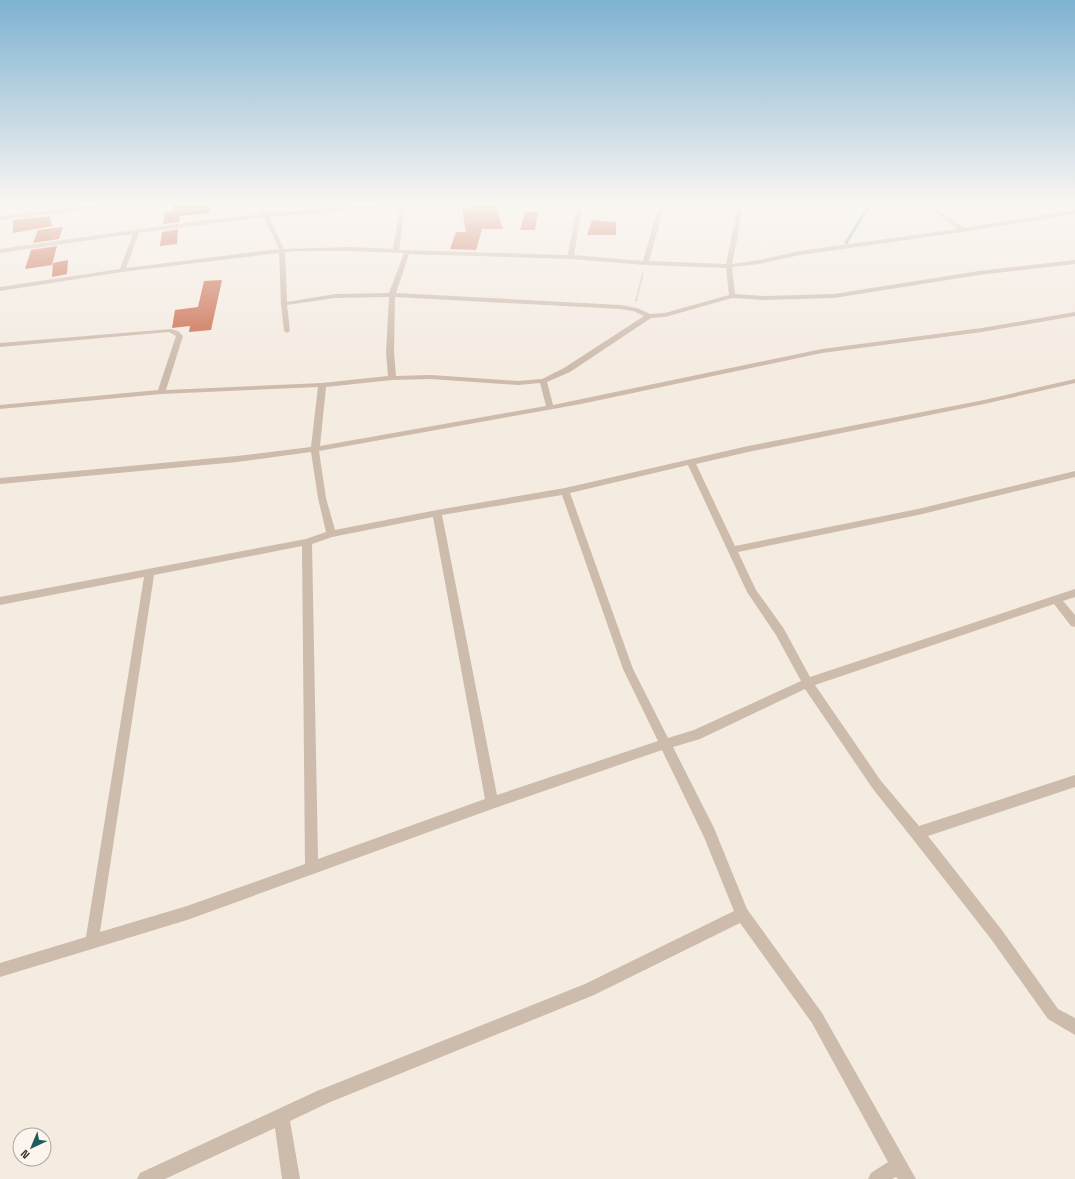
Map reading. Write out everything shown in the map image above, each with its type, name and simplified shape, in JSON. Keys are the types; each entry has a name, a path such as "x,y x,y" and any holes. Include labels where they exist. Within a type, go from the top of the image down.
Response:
{"street":[{"path":"122,270 126,259"},
{"path":"0,289 122,270 210,259"},
{"path":"282,259 284,304 287,331"},
{"path":"392,378 390,352 392,295 405,259"},
{"path":"596,259 645,263 730,266 773,259"},
{"path":"645,263 646,259"},
{"path":"731,259 730,266 732,296"},
{"path":"0,407 161,392 322,385 392,378 431,377 518,383 543,382 567,370 649,316 665,315 732,296 764,298 834,296 979,273 1075,262"},
{"path":"284,304 335,296 392,295 620,307 635,309 649,316"},
{"path":"0,481 237,459 315,449 550,406 581,402 822,351 982,330 1075,314"},
{"path":"0,345 169,330 176,332 180,336 161,392"},
{"path":"0,601 307,542 331,534 437,513 565,491 748,448 984,402 1075,381"},
{"path":"543,382 550,406"},
{"path":"322,385 315,449 322,498 331,534"},
{"path":"691,462 752,592 780,632 808,684 877,785 917,832 996,934 1052,1014 1075,1027"},
{"path":"732,550 918,512 1075,474"},
{"path":"565,491 628,669 709,833 742,914 817,1018 903,1172 877,1179"},
{"path":"437,513 492,803"},
{"path":"307,542 312,868"},
{"path":"92,942 150,572"},
{"path":"0,970 187,913 492,803 665,744 696,735 836,672 1075,593"},
{"path":"1056,600 1075,623"},
{"path":"917,832 1075,781"},
{"path":"146,1179 323,1097 589,990 742,914"},
{"path":"281,1116 291,1179"}],"path":[{"path":"635,309 645,263"}],"building":[{"path":"28,259 54,259 52,265 25,269"},
{"path":"68,260 67,274 52,277 53,263"},
{"path":"222,280 211,330 189,332 190,326 172,328 175,310 198,307 204,281"}]}
